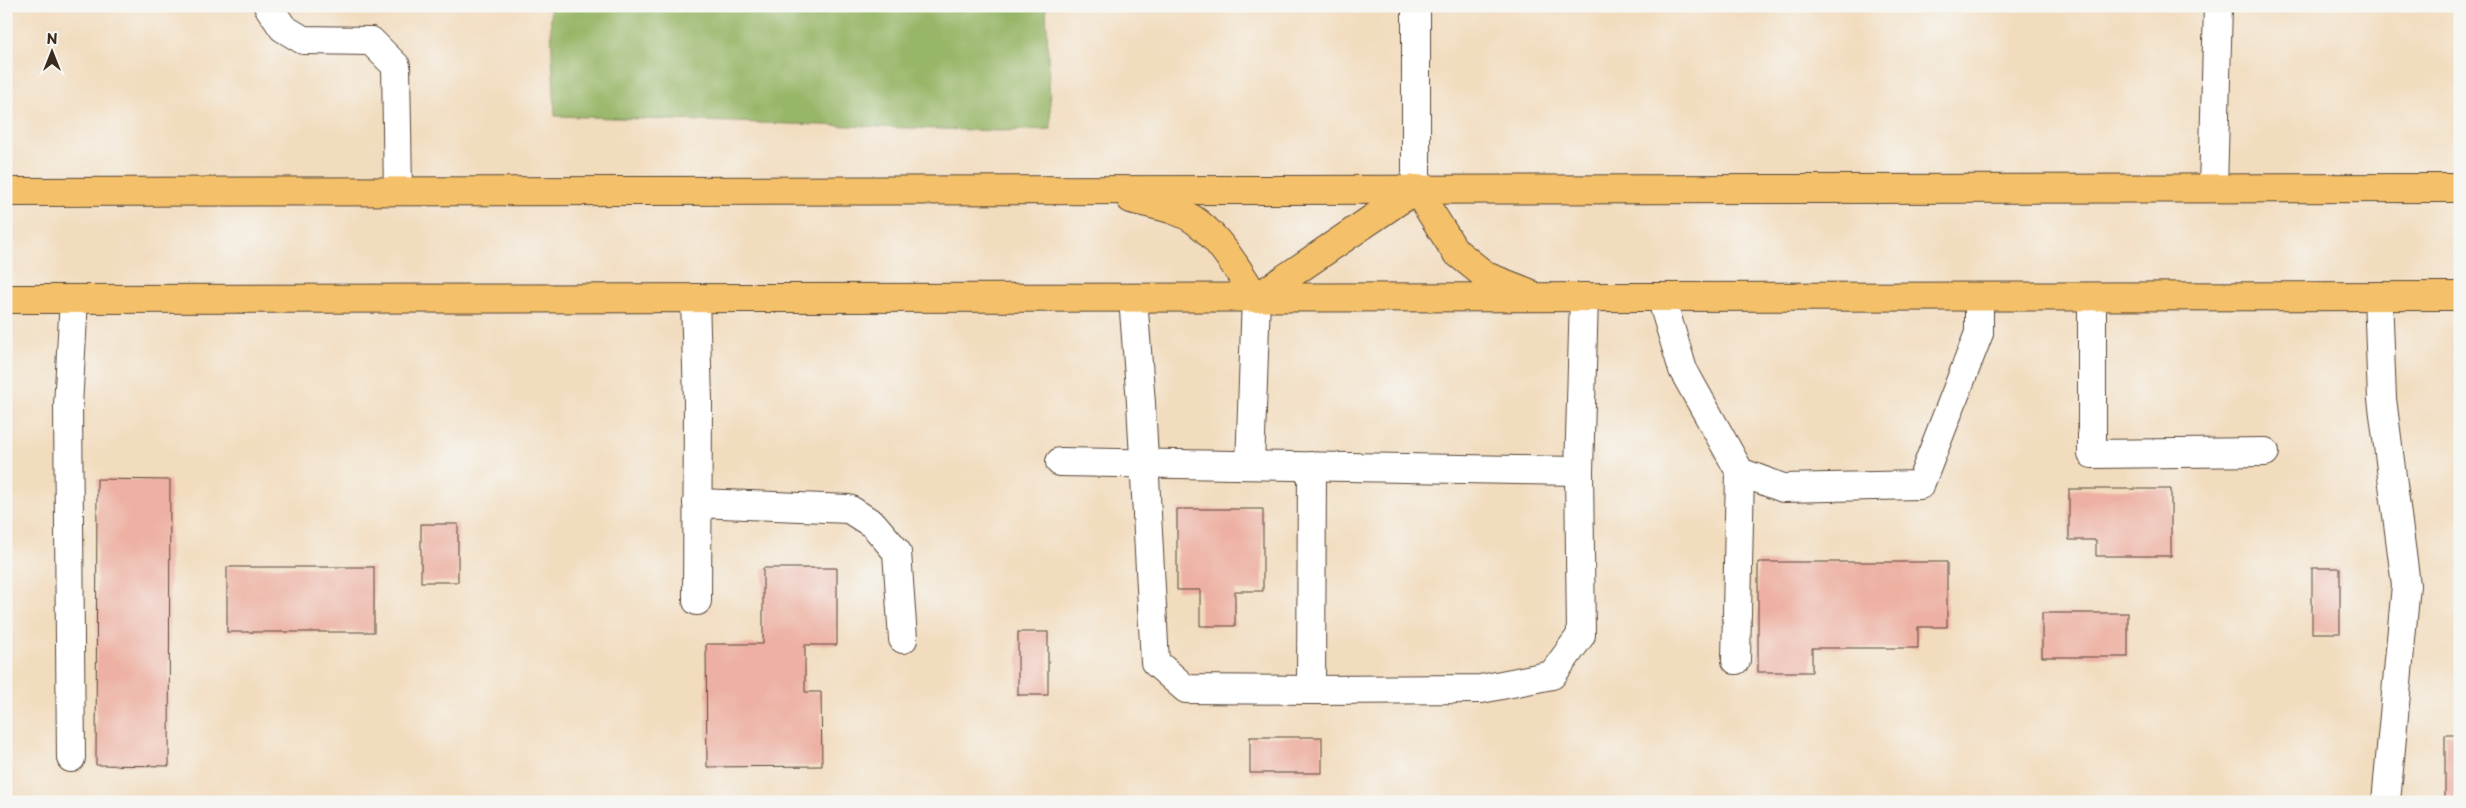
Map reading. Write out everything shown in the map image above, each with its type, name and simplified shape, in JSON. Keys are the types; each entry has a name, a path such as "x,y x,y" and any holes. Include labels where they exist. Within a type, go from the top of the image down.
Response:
{"main road":[{"path":"6,192 2460,188"},
{"path":"1097,190 1175,211 1196,221 1225,251 1256,298"},
{"path":"1416,190 1455,251 1486,276 1540,297"},
{"path":"1256,298 1416,190"},
{"path":"6,299 2460,296"}],"lane":[{"path":"268,6 283,28 303,40 371,41 396,66 398,191"},
{"path":"1416,6 1416,190"},
{"path":"2213,188 2218,6"},
{"path":"1740,472 1783,488 1920,485 1979,333 1979,296"},
{"path":"2092,296 2092,454 2265,452"},
{"path":"2378,296 2382,399 2406,585 2386,802"},
{"path":"1132,298 1144,463 1155,662 1186,689 1311,690 1481,689 1552,675 1581,635 1579,471 1584,297"},
{"path":"1661,297 1683,370 1740,472 1736,660"},
{"path":"695,298 697,601"},
{"path":"1250,465 1256,298"},
{"path":"71,758 68,406 74,299"},
{"path":"1060,462 1579,471"},
{"path":"1311,690 1312,466"},
{"path":"697,503 849,509 874,525 897,552 903,639"}],"green space":[{"path":"550,6 1046,6 1051,129 998,131 555,116"}],"building":[{"path":"97,479 170,480 169,766 96,765"},
{"path":"2069,489 2171,489 2171,556 2096,556 2096,540 2069,540"},
{"path":"1177,509 1263,509 1263,591 1235,591 1235,626 1200,626 1200,590 1177,590"},
{"path":"421,524 458,524 458,582 421,582"},
{"path":"1758,562 1947,562 1947,627 1918,627 1918,648 1812,648 1812,672 1758,672"},
{"path":"227,567 374,567 374,632 227,632"},
{"path":"763,568 837,568 837,645 805,645 805,692 821,692 822,766 707,767 706,644 763,644"},
{"path":"2312,568 2340,568 2340,633 2312,633"},
{"path":"2042,613 2128,613 2128,657 2042,657"},
{"path":"1018,632 1048,632 1048,695 1018,695"},
{"path":"2445,735 2460,735 2460,802 2445,802"},
{"path":"1250,737 1322,737 1322,773 1250,773"}]}
